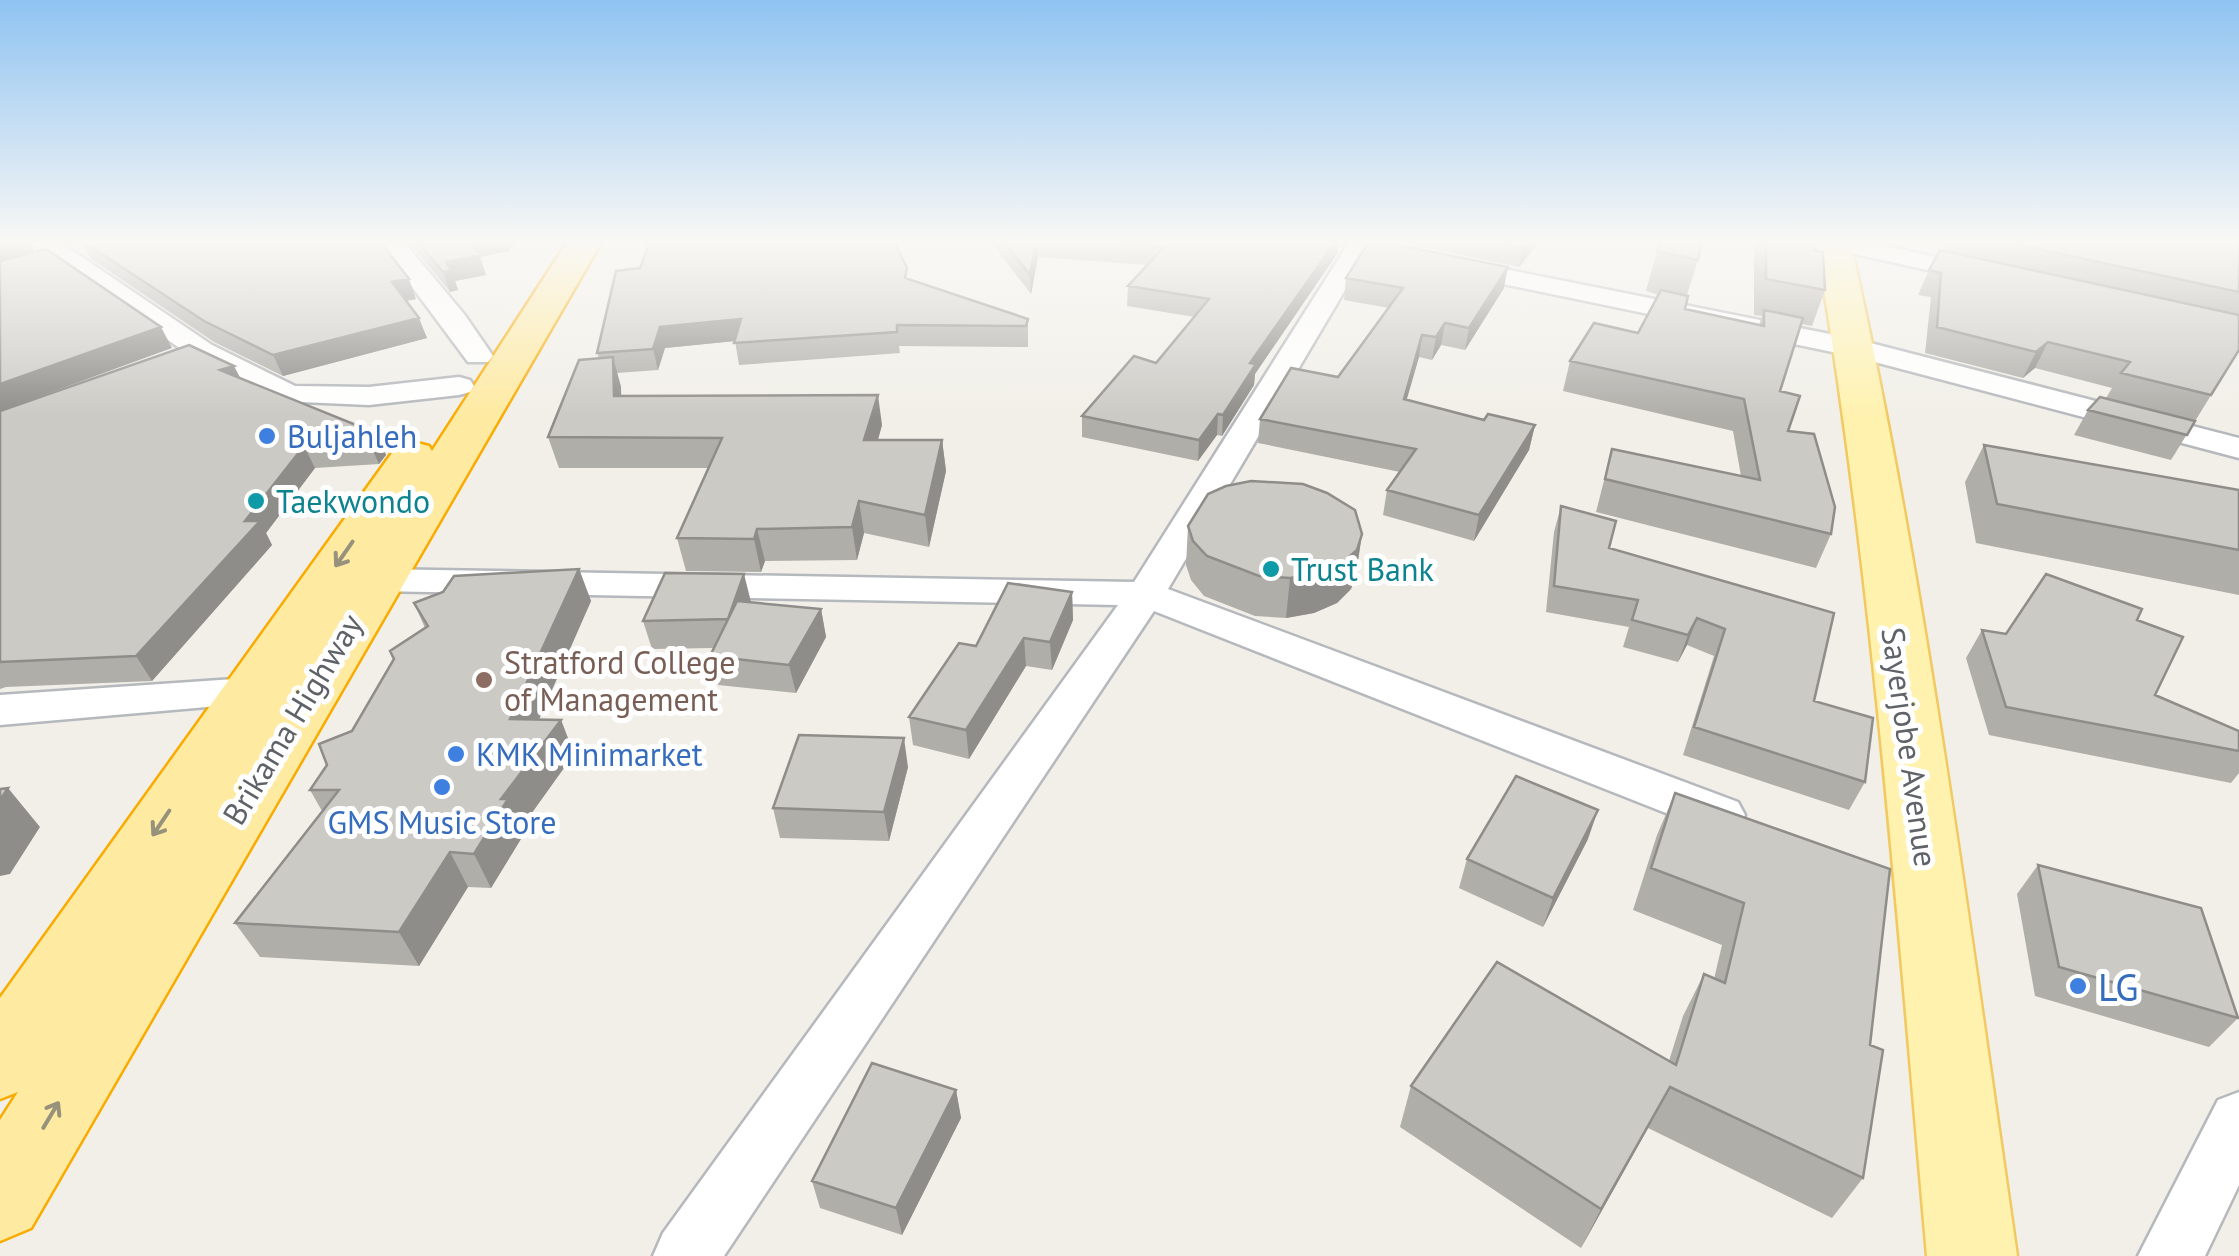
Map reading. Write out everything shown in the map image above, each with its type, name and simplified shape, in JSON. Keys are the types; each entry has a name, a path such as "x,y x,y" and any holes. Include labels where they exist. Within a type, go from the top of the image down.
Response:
{"highway":[{"name":"Brikama Highway","path":"0,1064 516,300"},
{"name":"Brikama Highway","path":"0,1198 549,300"}],"main road":[{"name":"Sayerjobe Avenue","path":"1845,300 1855,348 1912,888 1972,1256"}],"street":[{"path":"120,300 202,351 290,395 368,396 468,372 454,320 437,300"},
{"path":"686,1256 1146,594 1328,300"},
{"path":"1618,300 1855,348 2239,448"},
{"path":"166,364 202,351"},
{"path":"376,580 1146,594 1762,830"},
{"path":"0,710 249,692"},
{"path":"2171,1256 2239,1120"}],"building":[{"path":"0,300 121,300 161,327 0,384"},
{"path":"171,300 405,300 419,318 273,355 204,321"},
{"path":"609,300 970,300 1028,319 1026,326 897,325 897,332 734,343 741,319 660,327 653,349 597,353"},
{"path":"1208,300 1295,300 1250,363 1256,364 1223,415 1218,414 1199,440 1082,416 1134,356 1156,363"},
{"path":"1395,300 1487,300 1469,328 1445,323 1436,337 1422,335 1404,399 1484,420 1488,414 1535,425 1479,515 1387,490 1416,449 1260,419 1291,368 1338,377"},
{"path":"1656,300 1687,300 1685,309 1764,326 1764,310 1803,318 1780,391 1800,396 1788,431 1814,434 1835,507 1831,534 1605,479 1612,449 1760,480 1744,399 1570,361 1594,323 1638,333"},
{"path":"1939,300 2168,300 2239,315 2239,350 2211,395 2121,373 2130,362 2048,342 2036,352 1937,327"},
{"path":"189,345 234,366 220,370 376,433 369,442 304,446 245,521 260,521 136,656 0,662 0,411"},
{"path":"613,357 614,396 878,395 864,440 942,440 925,515 859,501 852,527 757,529 754,539 677,538 722,438 548,437 579,360"},
{"path":"2100,397 2195,421 2187,435 2088,410"},
{"path":"1984,445 2239,490 2239,550 1997,504"},
{"path":"1251,481 1303,484 1355,510 1362,534 1357,550 1342,563 1319,573 1290,578 1259,576 1207,556 1193,541 1188,526 1208,494"},
{"path":"1561,506 1616,521 1609,548 1834,613 1814,701 1873,718 1865,782 1694,727 1725,629 1697,618 1688,635 1632,620 1638,600 1554,586"},
{"path":"579,569 510,719 561,720 501,799 508,799 474,854 450,852 399,932 235,923 339,790 310,790 327,765 319,744 352,731 394,659 390,651 428,626 414,603 443,592 454,576"},
{"path":"665,573 744,574 728,619 643,621"},
{"path":"2046,574 2142,609 2137,620 2183,637 2155,695 2239,731 2239,751 2006,707 1982,630 2006,634"},
{"path":"1008,583 1072,592 1050,642 1024,638 966,730 909,717 959,643 976,646"},
{"path":"737,601 821,609 789,665 710,656"},
{"path":"799,735 904,738 884,812 773,808"},
{"path":"1516,776 1598,810 1553,898 1467,859"},
{"path":"1675,793 1890,869 1870,1045 1883,1050 1863,1178 1670,1087 1601,1209 1411,1086 1497,962 1676,1065 1704,974 1725,983 1744,903 1651,868"},
{"path":"2038,865 2201,908 2238,1018 2059,967"},
{"path":"872,1063 956,1090 896,1208 812,1181"}],"place":[{"name":"Buljahleh","path":"267,436"},
{"name":"Taekwondo","path":"256,501"},
{"name":"Trust Bank","path":"1271,569"},
{"name":"Stratford College of Management","path":"484,680"},
{"name":"KMK Minimarket","path":"456,754"},
{"name":"GMS Music Store","path":"442,787"},
{"name":"LG","path":"2078,986"}]}
